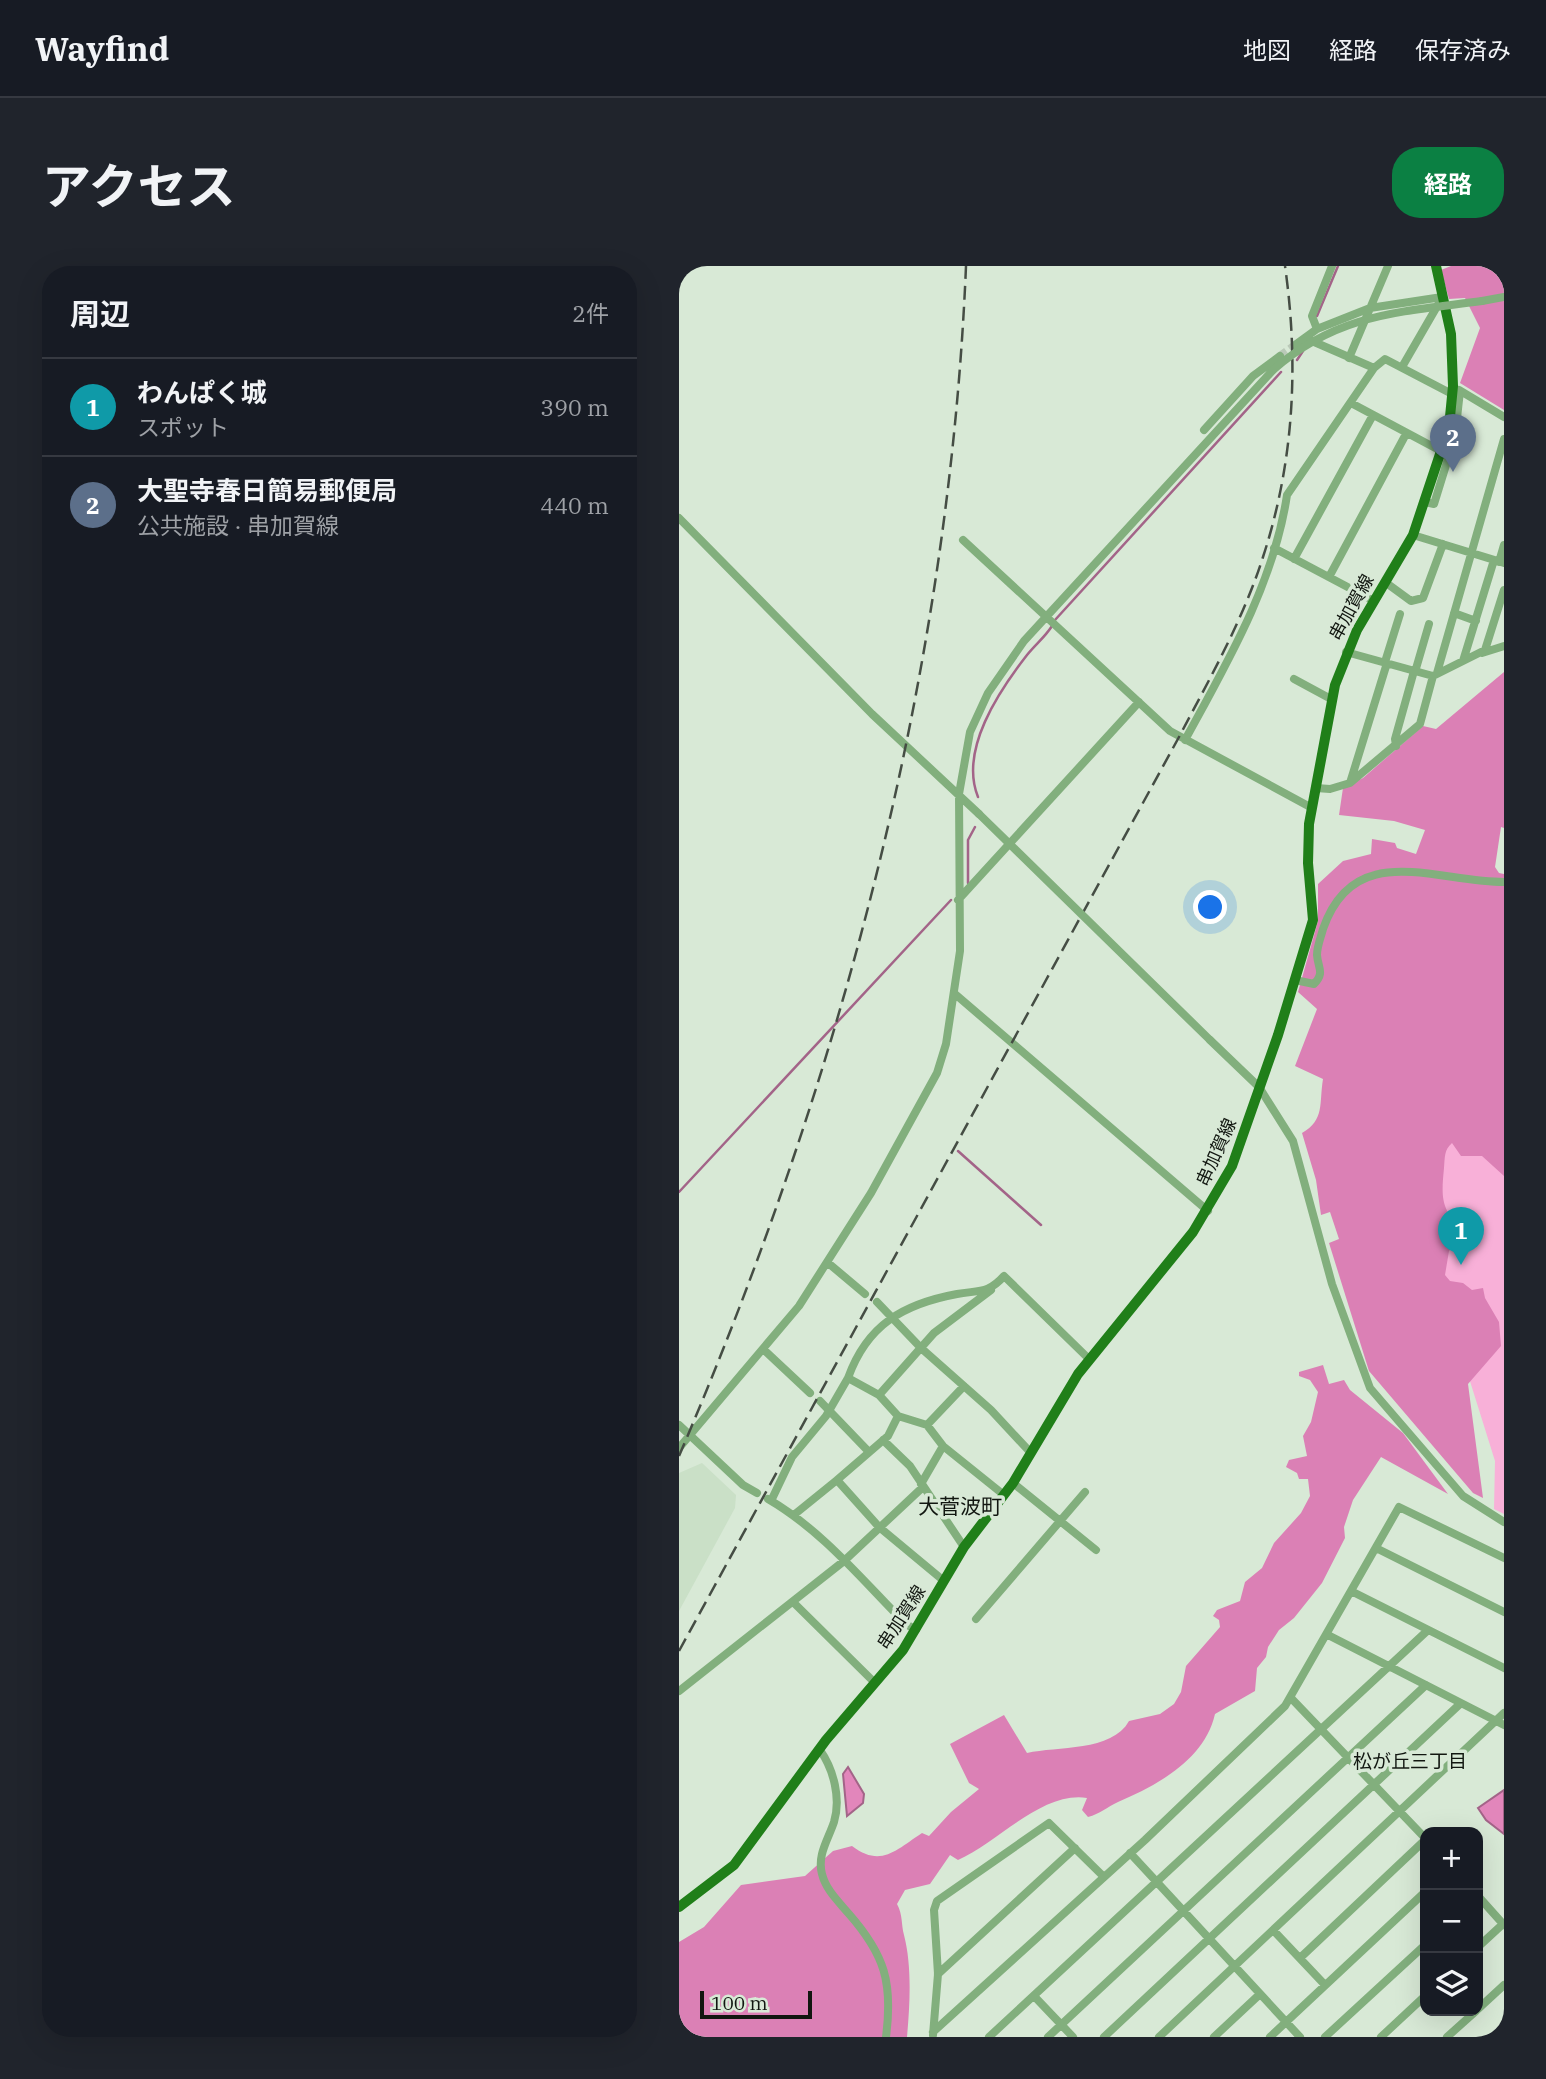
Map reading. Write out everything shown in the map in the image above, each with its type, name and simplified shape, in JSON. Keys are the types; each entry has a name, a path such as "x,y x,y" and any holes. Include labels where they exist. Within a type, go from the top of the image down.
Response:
{"main road":[{"name":"串加賀線","path":"679,1908 734,1866 820,1751 916,1630 964,1547 1013,1483 1089,1359 1208,1211 1232,1166 1313,920 1307,840 1331,699 1346,652 1413,534 1449,427 1455,390 1451,334 1436,266"}],"street":[{"path":"1317,329 1312,316 1332,266"},
{"path":"1349,358 1388,266"},
{"path":"679,1448 799,1306 924,1101 946,1044 955,994 960,951 959,794 965,752 977,714 1000,672 1046,617 1273,370 1303,346 1356,321 1395,310 1504,297"},
{"path":"1295,345 1317,329 1370,308 1442,298"},
{"path":"1402,367 1442,298"},
{"path":"1305,338 1374,368"},
{"path":"1204,430 1253,376 1280,356"},
{"path":"1185,740 1233,652 1274,548 1287,495 1374,368 1385,359 1455,390 1504,417"},
{"path":"1425,502 1434,505 1455,436 1455,390"},
{"path":"1351,403 1441,451"},
{"path":"1294,559 1373,415"},
{"path":"1329,577 1406,434"},
{"path":"1316,788 1330,789 1350,783 1420,724 1504,439"},
{"path":"679,518 872,714 959,794 1259,1087 1293,1141 1332,1284 1370,1388 1462,1496 1504,1522"},
{"path":"1413,534 1499,562"},
{"path":"963,540 1170,731 1312,808"},
{"path":"1385,582 1411,601 1423,598 1443,544"},
{"path":"1464,661 1504,545"},
{"path":"1274,548 1374,601"},
{"path":"1482,653 1504,590"},
{"path":"1454,613 1476,621"},
{"path":"1350,783 1400,614"},
{"path":"1396,746 1395,739 1429,624"},
{"path":"1346,652 1435,675 1504,646"},
{"path":"1294,679 1331,699"},
{"path":"958,900 1139,702"},
{"path":"1295,981 1314,984 1318,979 1321,974 1318,944 1331,908 1342,894 1361,879 1388,871 1504,882"},
{"path":"955,994 1208,1211"},
{"path":"827,1262 865,1294"},
{"path":"879,1395 950,1320 991,1290 1005,1276 1089,1359"},
{"path":"916,1630 906,1624 795,1514 770,1500 792,1457 829,1411 864,1345 890,1317 919,1302 991,1290"},
{"path":"877,1302 1031,1453"},
{"path":"764,1350 810,1392"},
{"path":"848,1378 879,1395 898,1416 927,1425 943,1446 1004,1495"},
{"path":"927,1425 964,1386"},
{"path":"820,1401 869,1452"},
{"path":"795,1514 883,1440 898,1416"},
{"path":"679,1425 743,1485 757,1493"},
{"path":"883,1440 910,1466 964,1547"},
{"path":"679,1691 844,1560 922,1485 943,1446"},
{"path":"837,1480 879,1527 944,1581"},
{"path":"1013,1483 1096,1550"},
{"path":"976,1619 1085,1492"},
{"path":"933,2035 1130,1853 1291,1698 1401,1507 1504,1558"},
{"path":"1376,1548 1504,1612"},
{"path":"1351,1591 1504,1668"},
{"path":"793,1602 875,1683"},
{"path":"989,2037 1427,1631"},
{"path":"1159,2037 1502,1719 1461,1703 1328,1635"},
{"path":"1048,2037 1426,1685"},
{"path":"1291,1698 1351,1757 1420,1833"},
{"path":"1104,2037 1461,1703"},
{"path":"820,1751 829,1765 837,1804 821,1857 822,1875 827,1889 862,1929 884,1965 890,2004 885,2037"},
{"path":"933,2035 938,1974 934,1910 937,1901 1049,1823 1103,1876"},
{"path":"1300,1958 1420,1844"},
{"path":"938,1974 1075,1848"},
{"path":"1130,1853 1300,2037"},
{"path":"1270,2037 1420,1897"},
{"path":"1483,1901 1504,1924 1483,1943"},
{"path":"1273,1930 1325,1985"},
{"path":"1325,2037 1420,1950"},
{"path":"1483,2004 1504,1985"},
{"path":"1214,2037 1260,1994"},
{"path":"1034,1996 1073,2037"},
{"path":"1381,2037 1420,2001"},
{"path":"1447,2037 1470,2016"}],"shaded area":[{"path":"1451,266 1504,266 1504,410 1460,383 1480,328 1465,298 1449,299 1441,270"},
{"path":"1504,672 1504,828 1501,827 1495,867 1499,873 1504,874 1504,1176 1482,1156 1461,1156 1452,1143 1445,1154 1443,1188 1447,1210 1464,1233 1449,1251 1445,1275 1450,1281 1463,1283 1472,1290 1483,1288 1485,1298 1499,1322 1501,1346 1468,1384 1483,1498 1473,1493 1369,1371 1329,1243 1339,1239 1330,1212 1321,1215 1316,1180 1302,1133 1318,1117 1323,1079 1295,1066 1317,1009 1298,992 1318,921 1318,884 1343,861 1371,854 1372,839 1395,843 1397,848 1416,854 1425,830 1394,821 1339,815 1343,788 1363,778 1423,726 1436,729"},
{"path":"1504,1126 1504,1514 1494,1509 1495,1461 1443,1295 1430,1152 1456,1132"},
{"path":"1323,1365 1329,1384 1344,1380 1350,1390 1403,1433 1448,1494 1381,1457 1353,1500 1344,1527 1345,1538 1322,1583 1294,1618 1279,1630 1268,1647 1266,1657 1257,1668 1255,1691 1215,1714 1210,1730 1201,1744 1178,1768 1164,1779 1092,1816 1088,1817 1082,1810 1087,1798 1053,1802 958,1860 950,1855 930,1884 905,1890 897,1904 907,1947 909,1972 907,2037 679,2037 679,1942 704,1927 741,1885 805,1876 833,1851 852,1846 872,1856 880,1856 896,1850 922,1833 929,1836 951,1812 979,1789 969,1783 950,1744 1004,1715 1027,1753 1083,1746 1110,1738 1121,1731 1129,1721 1160,1714 1174,1704 1181,1692 1186,1666 1220,1627 1219,1620 1213,1616 1217,1610 1240,1601 1245,1582 1262,1568 1274,1543 1301,1513 1310,1496 1308,1479 1299,1479 1297,1473 1286,1467 1289,1460 1307,1456 1303,1436 1311,1422 1318,1392 1310,1380 1299,1376 1299,1372"},
{"path":"702,1463 736,1495 735,1508 679,1611 679,1473"},
{"path":"848,1767 864,1794 863,1803 847,1816 843,1774"},
{"path":"1504,1790 1504,1834 1486,1820 1478,1808"}],"waterway":[{"path":"1317,316 1338,266"},
{"path":"1297,360 1303,351"},
{"path":"1055,620 1281,372"},
{"path":"978,797 974,760 985,722 1016,670 1052,626"},
{"path":"968,883 968,840 975,827"},
{"path":"679,1192 951,900"},
{"path":"958,1151 1041,1225"}],"tunnel":[{"path":"1280,356 1295,345"}],"railway":[{"path":"679,1456 737,1314 789,1170 836,1023 877,874 910,724 937,572 955,419 966,266"},
{"path":"679,1651 1179,737 1246,603 1273,521 1287,449 1291,413 1292,340 1285,266"}],"place":[{"name":"大聖寺春日簡易郵便局","path":"1453,472"},
{"name":"わんぱく城","path":"1461,1265"}],"district":[{"name":"大菅波町","path":"960,1506"},
{"name":"松が丘三丁目","path":"1410,1761"}]}
